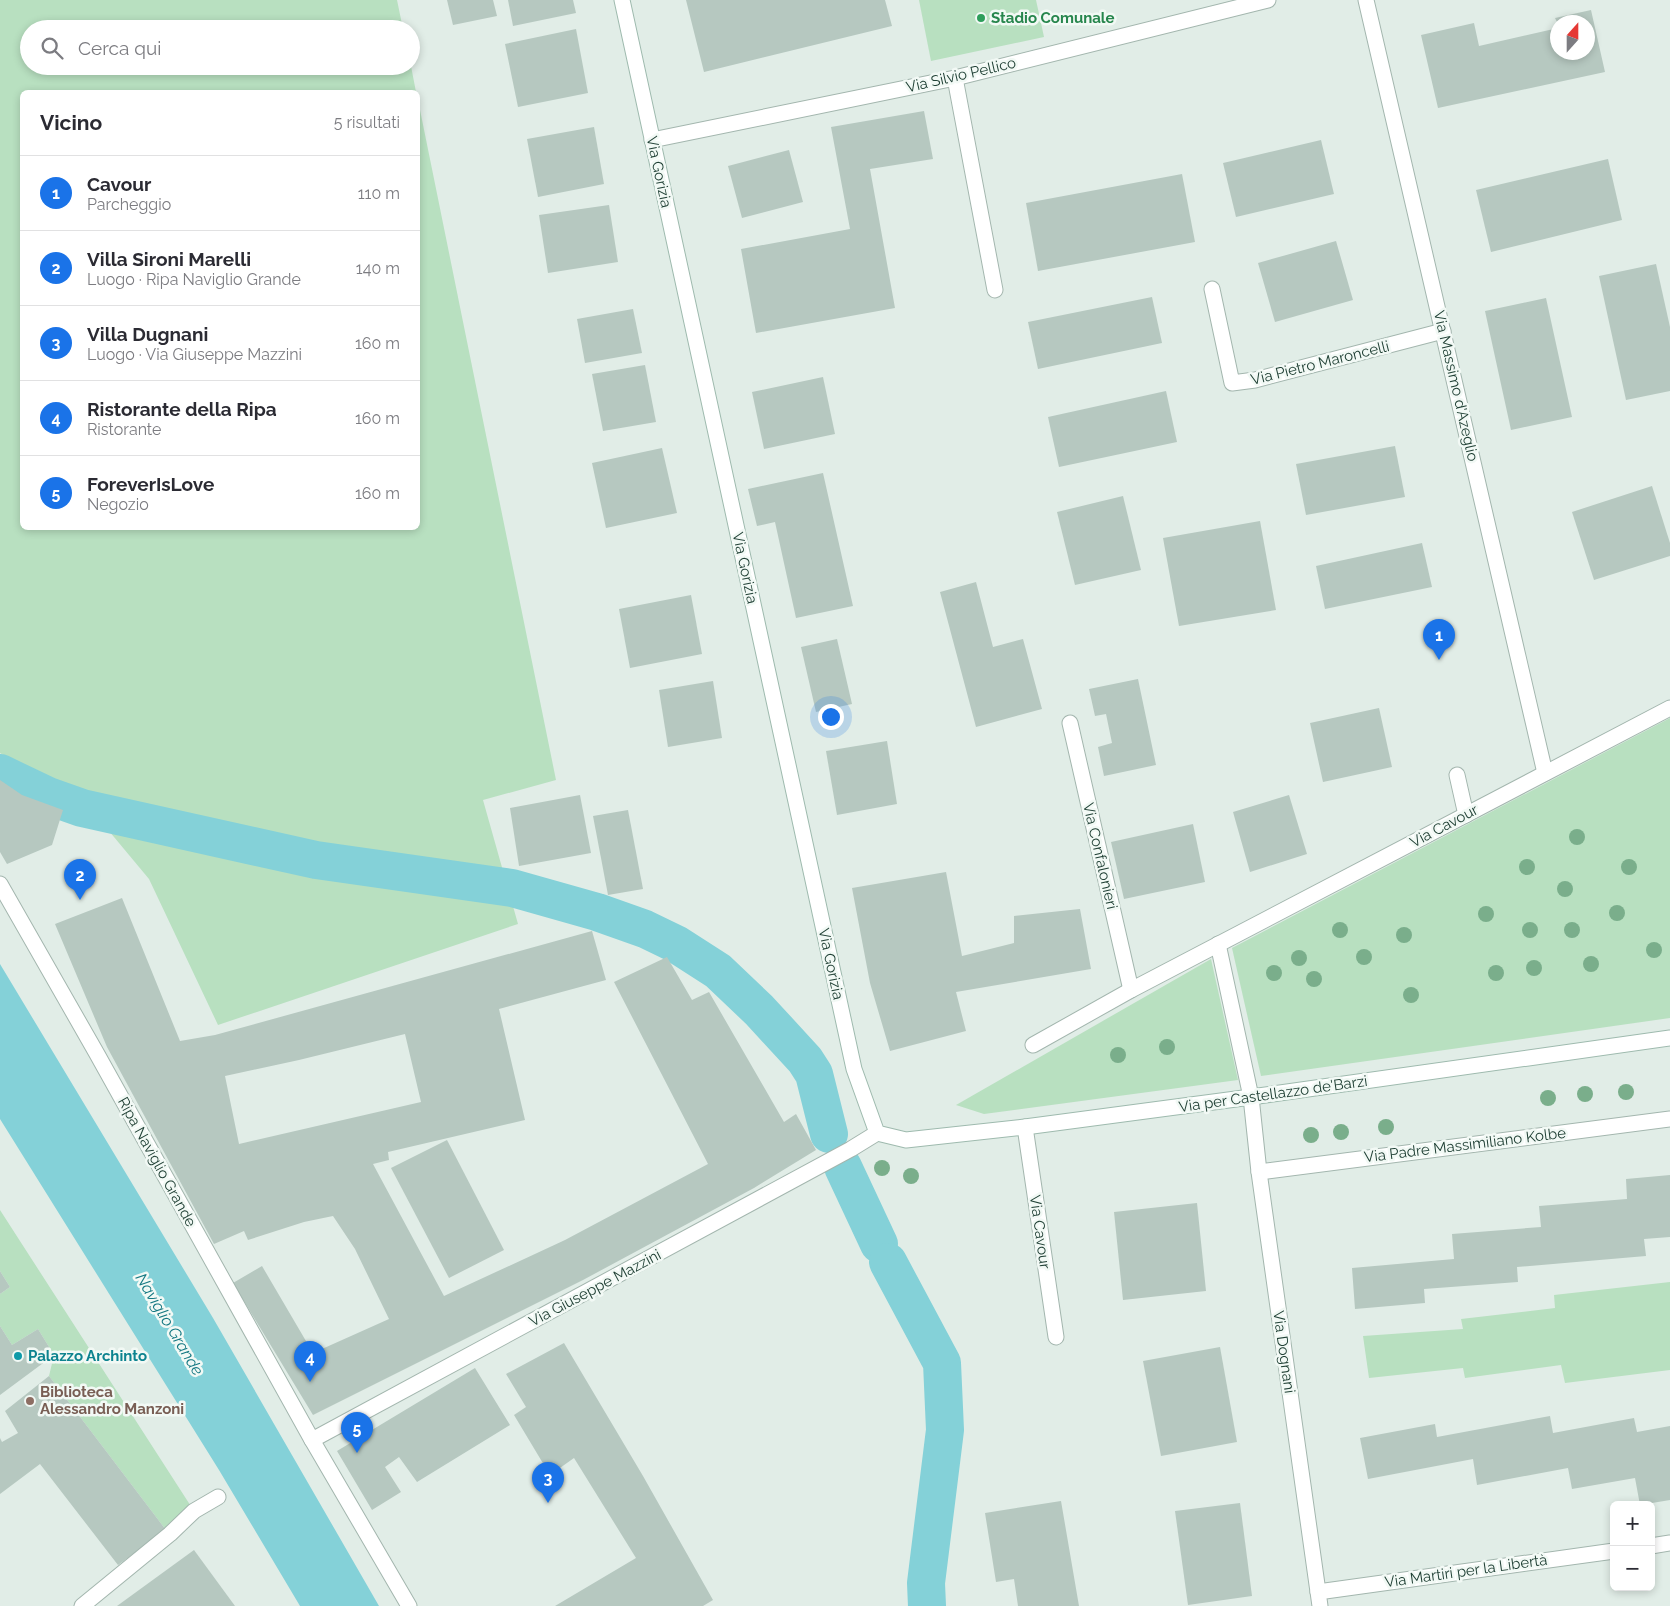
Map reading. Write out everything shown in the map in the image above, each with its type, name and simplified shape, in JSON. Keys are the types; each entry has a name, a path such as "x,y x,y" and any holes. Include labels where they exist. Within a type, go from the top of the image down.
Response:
{"street":[{"name":"Via Gorizia","path":"622,0 854,1069 877,1133"},
{"name":"Via Silvio Pellico","path":"652,140 954,78 1268,0"},
{"name":"Via Massimo d'Azeglio","path":"1366,0 1546,773"},
{"path":"954,78 995,290"},
{"name":"Via Pietro Maroncelli","path":"1212,289 1232,383 1255,380 1443,331"},
{"name":"Via Cavour","path":"1033,1045 1131,990 1670,708"},
{"name":"Via Confalonieri","path":"1070,722 1131,990"},
{"path":"1457,776 1466,815"},
{"name":"Ripa Naviglio Grande","path":"0,884 312,1440 408,1606"},
{"path":"1218,944 1251,1097"},
{"name":"Via per Castellazzo de'Barzi","path":"877,1133 906,1140 1025,1127 1670,1038"},
{"name":"Via Dognani","path":"1251,1097 1259,1172 1319,1599"},
{"name":"Via Padre Massimiliano Kolbe","path":"1259,1172 1670,1119"},
{"name":"Via Cavour","path":"1025,1127 1056,1337"},
{"name":"Via Giuseppe Mazzini","path":"312,1440 851,1149 877,1133"},
{"path":"82,1606 170,1534 194,1511 218,1497"},
{"path":"1655,1545 1670,1543"},
{"name":"Via Martiri per la Libertà","path":"1319,1599 1610,1552"}],"green space":[{"path":"0,0 397,0 401,20 20,20 20,75 413,75 416,90 20,90 20,530 420,530 420,110 556,780 483,800 518,924 218,1025 149,879 94,813 0,753"},
{"name":"Stadio Comunale","path":"919,0 1036,0 1044,37 931,61"},
{"path":"1670,718 1670,1018 1261,1076 1232,948"},
{"path":"1211,959 1238,1080 984,1114 956,1105"},
{"path":"0,1210 194,1511 166,1530 49,1376 54,1355 38,1329 12,1345 0,1326 0,1294 10,1287 0,1271"},
{"path":"1670,1282 1670,1370 1565,1383 1561,1365 1465,1378 1463,1368 1369,1378 1363,1336 1463,1329 1461,1319 1555,1308 1554,1295"}],"water":[{"name":"Naviglio Grande","path":"0,964 213,1318 379,1606 300,1606 219,1470 0,1119"}],"building":[{"path":"447,0 493,0 497,16 453,25"},
{"path":"508,0 573,0 576,13 513,26"},
{"path":"686,0 885,0 892,26 704,72"},
{"path":"1591,10 1592,15 1568,15"},
{"path":"1474,23 1479,46 1550,30 1550,60 1595,60 1595,28 1605,72 1438,108 1421,35"},
{"path":"576,29 588,93 518,107 505,44"},
{"path":"924,111 933,159 870,169 895,308 756,333 741,249 850,229 831,127"},
{"path":"594,127 604,184 538,197 527,139"},
{"path":"1321,140 1334,194 1236,217 1223,163"},
{"path":"789,150 803,202 742,218 728,166"},
{"path":"1608,159 1622,220 1491,252 1476,190"},
{"path":"1182,174 1195,242 1038,271 1026,203"},
{"path":"609,205 618,262 548,273 539,215"},
{"path":"1336,241 1353,300 1275,322 1258,263"},
{"path":"1656,264 1670,327 1670,391 1626,400 1599,276"},
{"path":"1152,297 1162,343 1038,369 1028,322"},
{"path":"1546,298 1572,417 1511,430 1485,311"},
{"path":"633,309 642,353 585,363 577,319"},
{"path":"645,365 656,422 603,431 592,374"},
{"path":"823,377 835,434 764,449 752,392"},
{"path":"1166,391 1177,442 1059,467 1048,417"},
{"path":"1395,446 1405,497 1306,515 1296,464"},
{"path":"662,448 677,513 606,528 592,463"},
{"path":"823,473 853,606 796,618 775,522 757,526 748,489"},
{"path":"1652,486 1670,543 1670,556 1594,580 1572,512"},
{"path":"1123,496 1141,570 1075,585 1057,512"},
{"path":"1260,521 1276,610 1179,626 1163,538"},
{"path":"1422,543 1432,587 1325,609 1316,566"},
{"path":"976,582 993,647 1023,639 1042,709 976,727 940,592"},
{"path":"691,595 702,654 630,668 619,609"},
{"path":"837,639 852,704 816,712 801,647"},
{"path":"1138,679 1156,765 1104,776 1098,747 1112,743 1106,714 1095,716 1089,689"},
{"path":"713,681 722,738 668,747 659,690"},
{"path":"1379,708 1392,767 1323,782 1310,723"},
{"path":"887,741 897,804 837,815 826,751"},
{"path":"0,780 22,795 63,810 52,845 7,864 0,852"},
{"path":"580,795 591,853 519,866 510,808"},
{"path":"1289,795 1307,854 1250,872 1233,812"},
{"path":"628,810 643,889 608,895 593,816"},
{"path":"1193,824 1205,882 1124,899 1111,842"},
{"path":"946,872 962,956 1014,943 1014,916 1080,909 1091,969 956,992 966,1031 890,1051 870,983 852,888"},
{"path":"122,898 180,1041 215,1035 592,931 606,980 499,1009 525,1120 388,1152 389,1160 373,1164 444,1296 565,1240 708,1164 614,982 667,957 692,1000 709,992 784,1122 796,1114 816,1150 754,1188 583,1280 313,1415 233,1283 262,1266 313,1353 389,1319 355,1249 333,1216 304,1222 248,1240 244,1231 214,1244 107,1047 55,924","holes":["405,1034 421,1102 239,1144 225,1076"]},
{"path":"447,1140 504,1250 449,1278 391,1168"},
{"path":"1670,1175 1670,1237 1644,1239 1646,1256 1517,1267 1518,1282 1424,1289 1425,1303 1355,1309 1352,1268 1454,1259 1452,1234 1541,1227 1539,1206 1627,1199 1626,1179"},
{"path":"1197,1203 1206,1291 1123,1300 1114,1212"},
{"path":"0,1271 10,1287 0,1294"},
{"path":"0,1326 12,1345 38,1329 54,1355 0,1395"},
{"path":"564,1343 643,1476 713,1600 703,1606 555,1606 636,1558 574,1458 550,1475 514,1415 526,1407 506,1374"},
{"path":"1220,1347 1237,1442 1161,1456 1143,1361"},
{"path":"475,1368 510,1425 417,1482 399,1457 385,1467 401,1492 372,1510 337,1451"},
{"path":"49,1376 166,1530 118,1565 40,1464 0,1494 0,1438 2,1442 18,1433 5,1411"},
{"path":"1550,1416 1553,1433 1634,1418 1637,1432 1670,1426 1670,1500 1655,1502 1639,1501 1635,1478 1572,1489 1568,1468 1477,1485 1473,1459 1368,1479 1360,1438 1435,1424 1437,1437"},
{"path":"1061,1501 1079,1606 1018,1606 1014,1579 996,1582 985,1513"},
{"path":"1240,1503 1252,1596 1188,1605 1175,1511"},
{"path":"194,1550 235,1606 117,1606"}],"waterway":[{"path":"0,773 48,796 82,808 316,860 512,888 597,912 645,929 676,944 718,971 759,1010 805,1060 814,1074 829,1134"},
{"path":"843,1167 879,1244"},
{"path":"888,1262 942,1363 945,1430 926,1583 927,1606"}],"place":[{"name":"Stadio Comunale","path":"981,18"},
{"name":"Cavour","path":"1439,660"},
{"name":"Villa Sironi Marelli","path":"80,900"},
{"name":"Palazzo Archinto","path":"18,1356"},
{"name":"Ristorante della Ripa","path":"310,1382"},
{"name":"Biblioteca Alessandro Manzoni","path":"30,1401"},
{"name":"ForeverIsLove","path":"357,1453"},
{"name":"Villa Dugnani","path":"548,1503"}]}
